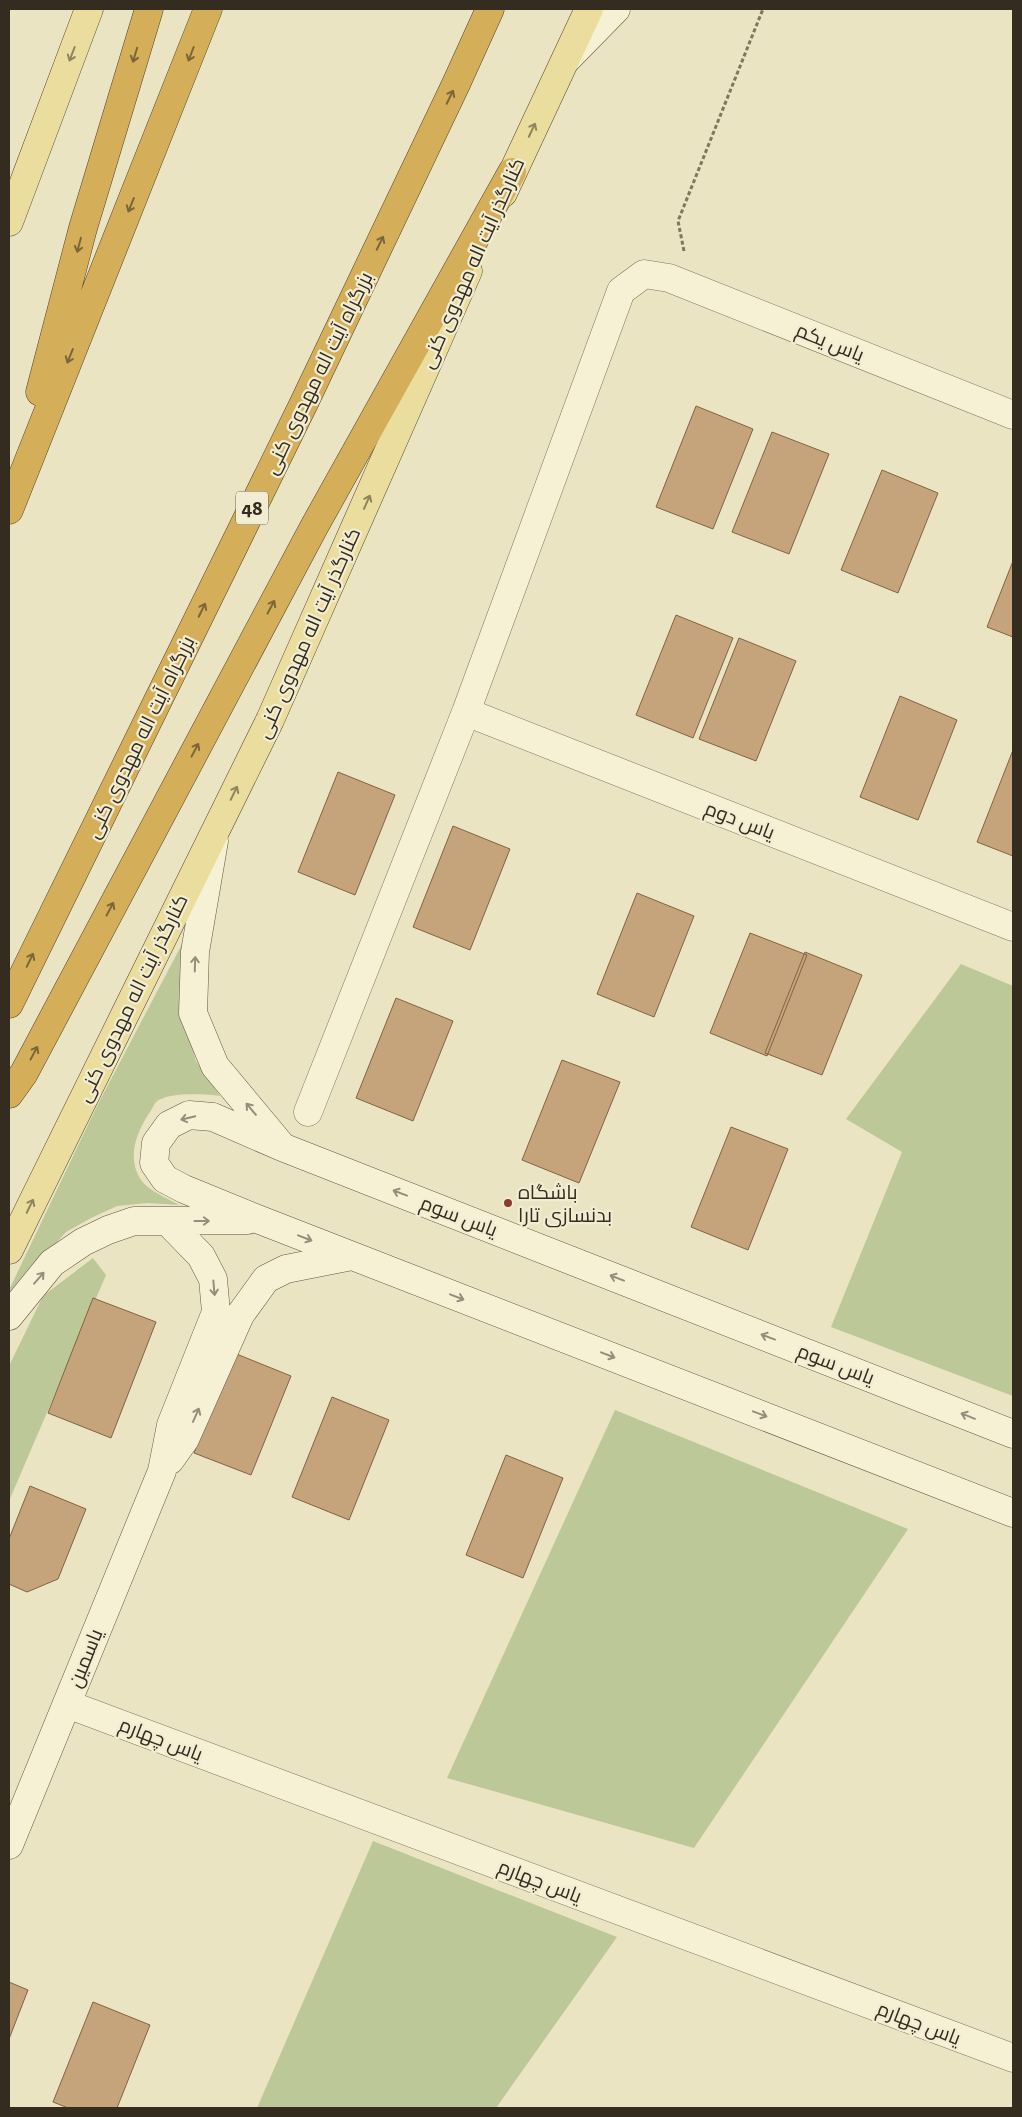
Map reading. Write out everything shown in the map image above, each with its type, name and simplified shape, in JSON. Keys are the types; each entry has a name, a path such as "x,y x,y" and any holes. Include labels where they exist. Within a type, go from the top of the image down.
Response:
{"highway":[{"path":"11,505 83,228 149,9"},
{"path":"11,505 208,9"},
{"name":"بزرگراه آیت اله مهدوی کنی","path":"9,1004 302,405 490,9"},
{"path":"9,1094 24,1072 314,527 512,172"}],"main road":[{"path":"9,222 89,9"},
{"name":"کنارگذر آیت اله مهدوی کنی","path":"9,1250 303,648 512,172 589,9"}],"street":[{"path":"564,62 616,9"},
{"name":"یاس یکم","path":"466,712 621,291 644,274 669,278 1013,415"},
{"path":"308,1112 466,712"},
{"name":"یاس دوم","path":"466,712 1013,927"},
{"name":"یاس سوم","path":"215,831 195,952 193,1013 215,1066 282,1147 1013,1434"},
{"path":"282,1147 212,1117 189,1115 169,1125 156,1143 154,1163 165,1179 184,1189 260,1220 1013,1513"},
{"path":"9,1316 52,1263 83,1242 108,1230 134,1222 260,1220"},
{"path":"162,1471 171,1425 216,1312 213,1279 201,1256 167,1221"},
{"path":"162,1471 185,1439 240,1315 266,1279 286,1269 352,1256"},
{"name":"یاسمین","path":"9,1845 162,1471"},
{"name":"یاس چهارم","path":"67,1704 1013,2058"}],"path":[{"path":"692,288 678,221 763,9"}],"green space":[{"path":"192,925 184,1018 196,1061 220,1096 178,1095 156,1102 137,1136 134,1153 134,1162 144,1184 179,1205 147,1203 117,1206 91,1218 66,1232 9,1296 9,1290 97,1106"},
{"path":"961,964 1013,986 1013,1396 831,1327 902,1152 846,1119"},
{"path":"93,1258 106,1275 9,1501 9,1366 43,1296"},
{"path":"615,1410 908,1529 694,1848 447,1778"},
{"path":"373,1841 617,1937 496,2108 257,2108"}],"building":[{"path":"696,406 753,429 713,529 656,507"},
{"path":"772,432 829,454 789,554 732,532"},
{"path":"882,470 938,493 898,593 841,570"},
{"path":"1013,561 1013,637 987,627"},
{"path":"676,615 733,638 693,738 636,715"},
{"path":"739,638 796,661 756,761 699,739"},
{"path":"900,696 957,720 918,820 860,797"},
{"path":"1013,750 1013,856 977,842"},
{"path":"338,772 395,795 355,895 298,872"},
{"path":"453,826 510,849 470,950 413,927"},
{"path":"637,893 694,916 654,1017 597,994"},
{"path":"750,933 807,955 767,1056 710,1033"},
{"path":"805,952 862,975 822,1075 765,1053"},
{"path":"396,998 453,1021 413,1121 356,1098"},
{"path":"562,1060 620,1082 579,1183 522,1160"},
{"path":"731,1127 788,1149 748,1250 691,1227"},
{"path":"93,1298 156,1322 111,1438 48,1413"},
{"path":"234,1353 291,1376 251,1475 194,1453"},
{"path":"332,1397 389,1420 349,1520 292,1497"},
{"path":"506,1455 563,1478 523,1578 466,1555"},
{"path":"30,1486 86,1509 58,1579 27,1592 9,1584 9,1539"},
{"path":"9,1982 28,1990 9,2039"},
{"path":"93,2002 150,2025 117,2108 68,2108 53,2102"}],"place":[{"name":"باشگاه بدنسازی تارا","path":"508,1203"}]}
